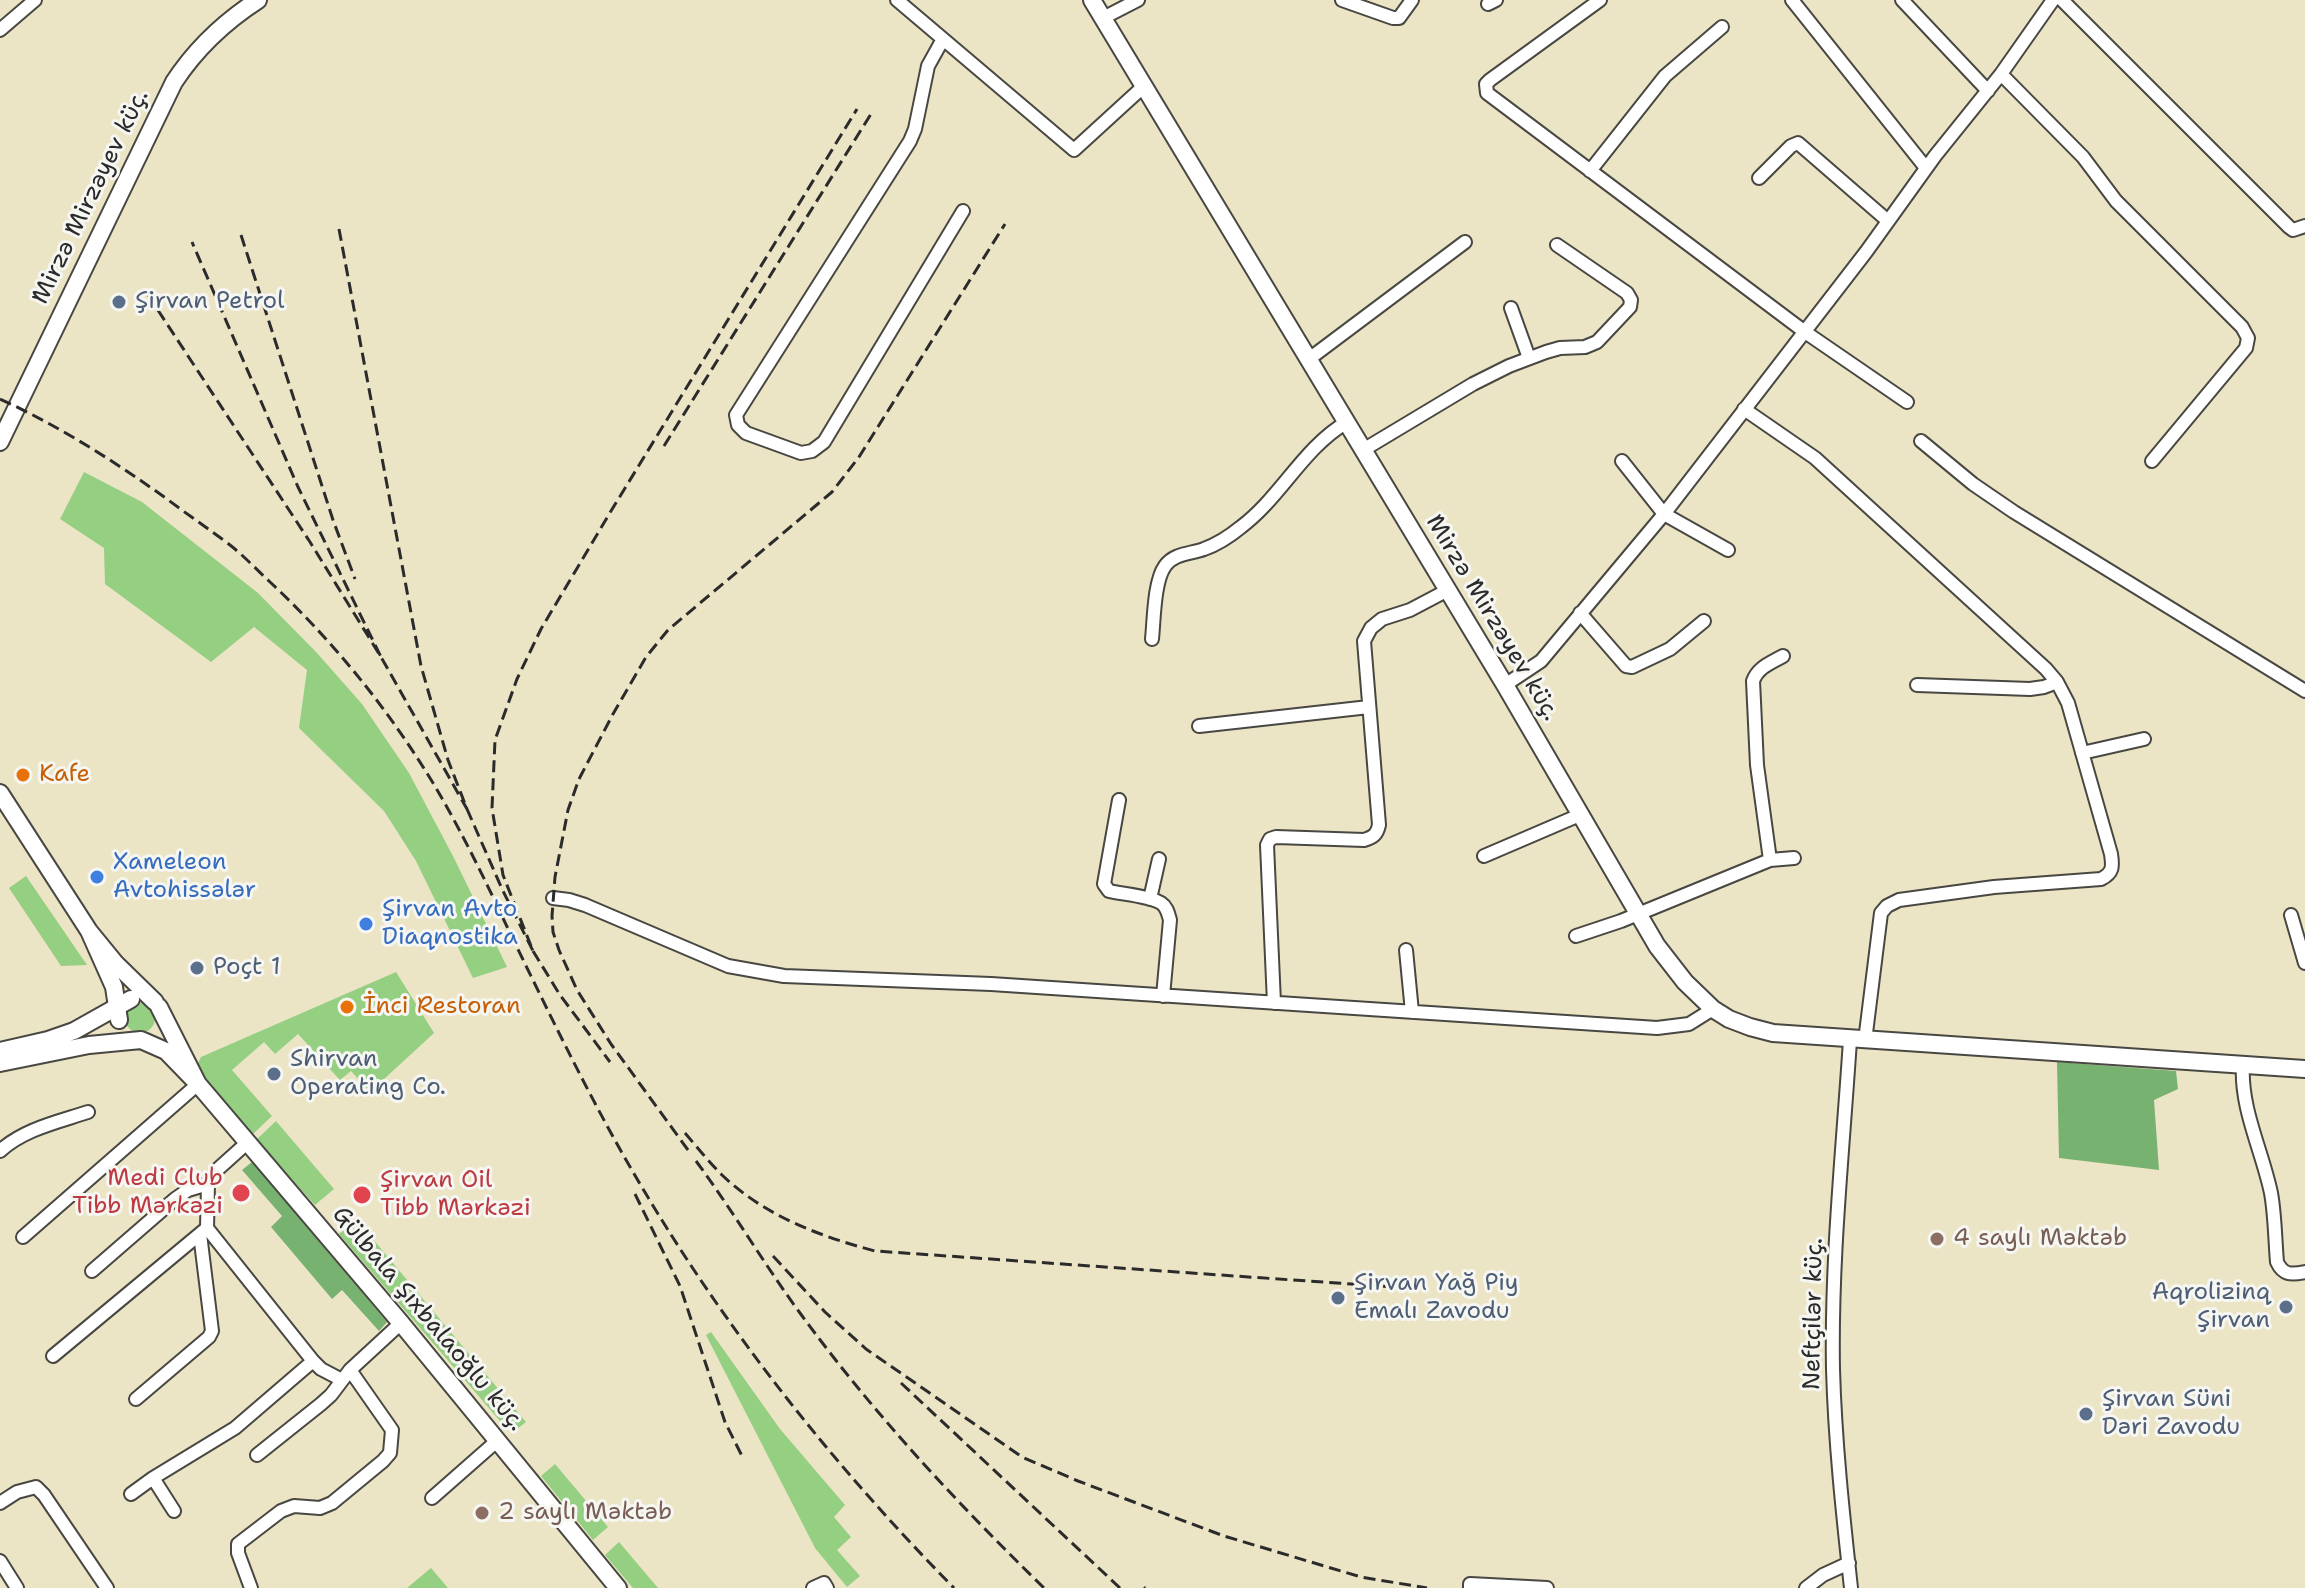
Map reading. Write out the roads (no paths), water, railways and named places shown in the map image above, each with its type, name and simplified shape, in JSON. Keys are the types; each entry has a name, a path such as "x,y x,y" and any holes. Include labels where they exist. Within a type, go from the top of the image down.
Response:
{"main road":[{"name":"Mirzə Mirzəyev küç.","path":"1092,0 1505,685 1638,914 1672,967 1713,1009 1729,1019 1773,1033 2305,1069"},
{"name":"Mirzə Mirzəyev küç.","path":"0,442 174,82 207,40 247,3"},
{"path":"0,793 89,931 116,964 157,1005 198,1084"},
{"path":"89,931 123,1009 121,1026 129,1036 166,1051 198,1084"},
{"path":"0,1051 74,1031 143,997 157,1005 162,1020 157,1031 147,1039 69,1048 0,1063"},
{"name":"Gülbala Şıxbalaoğlu küç.","path":"198,1084 401,1323 618,1588"}],"street":[{"path":"0,29 35,0"},
{"path":"897,0 1074,150 1144,86"},
{"path":"1103,18 1138,0"},
{"path":"1350,1 1399,18 1412,0"},
{"path":"1600,0 1490,80 1485,89 1491,98 1805,332 1907,402"},
{"path":"1792,0 1926,168"},
{"path":"1902,0 1988,91"},
{"path":"1505,685 1541,661 1664,514 2001,74 2053,0"},
{"path":"2062,0 2289,227 2293,230 2305,226"},
{"path":"1590,171 1665,76 1722,27"},
{"path":"943,39 928,66 910,141 736,415 738,425 746,433 801,453 812,451 824,442 963,211"},
{"path":"2001,74 2068,140 2116,201 2242,327 2248,338 2246,348 2152,461"},
{"path":"1759,178 1791,146 1798,143 1888,221"},
{"path":"1309,359 1465,242"},
{"path":"1363,450 1509,366 1560,348 1585,347 1597,342 1630,307 1631,300 1627,293 1557,245"},
{"path":"1511,308 1529,358"},
{"path":"1744,409 1815,458 2046,669 2068,703 2082,753 2144,739"},
{"path":"1152,639 1158,586 1167,563 1177,556 1202,550 1223,540 1245,525 1318,444 1347,422"},
{"path":"1921,441 1973,484 2014,512 2305,691"},
{"path":"1622,461 1664,514 1728,550"},
{"path":"1274,1003 1267,845 1270,839 1276,837 1364,840 1378,831 1364,641 1371,628 1382,619 1419,606 1448,590"},
{"path":"1580,613 1626,666 1632,667 1670,649 1704,621"},
{"path":"1770,860 1757,765 1753,681 1762,668 1783,656"},
{"path":"1917,685 2030,689 2057,682"},
{"path":"1199,726 1369,707"},
{"name":"Neftçilər küç.","path":"1851,1588 1835,1419 1835,1266 1858,1040 1881,913 1899,900 1994,887 2101,879 2109,875 2113,868 2111,854 2082,753"},
{"path":"1119,800 1104,884 1109,891 1164,904 1170,920 1163,996"},
{"path":"1484,856 1582,814"},
{"path":"1576,936 1770,860 1794,858"},
{"path":"1150,899 1159,859"},
{"path":"553,898 585,905 708,959 758,973 784,976 991,984 1657,1028 1689,1024 1713,1009"},
{"path":"2291,915 2305,963"},
{"path":"1406,950 1412,1012"},
{"path":"2243,1064 2245,1101 2271,1194 2277,1262 2285,1273 2305,1272"},
{"path":"23,1237 198,1084"},
{"path":"2,1145 38,1128 88,1112"},
{"path":"136,1399 209,1337 212,1331 203,1231 208,1184 218,1169 248,1142"},
{"path":"92,1271 175,1199 188,1190 208,1184"},
{"path":"53,1356 203,1231"},
{"path":"203,1231 313,1361 321,1369 346,1375 392,1430 390,1453 332,1503 320,1508 294,1506 281,1511 238,1544 238,1553 251,1588"},
{"path":"257,1455 321,1404 346,1375 401,1323"},
{"path":"131,1494 235,1428 313,1361"},
{"path":"432,1498 498,1440"},
{"path":"153,1478 174,1511"},
{"path":"0,1503 17,1492 36,1487 107,1588"},
{"path":"0,1561 17,1588"},
{"path":"1806,1588 1823,1575 1849,1563"},
{"path":"813,1588 824,1583 827,1588"},
{"path":"1470,1588 1470,1584 1547,1588"}],"railway":[{"path":"467,809 533,951 503,875 492,808 495,740 517,679 541,629 611,511 857,109"},
{"path":"664,446 871,114"},
{"path":"688,1150 611,1044 577,990 559,950 552,916 555,877 568,810 579,779 646,657 668,630 832,492 859,457 1005,224"},
{"path":"339,229 421,666 448,760 467,809 381,657"},
{"path":"241,235 355,579"},
{"path":"148,295 310,542 381,657 298,487 192,242"},
{"path":"0,399 65,432 106,458 230,545 294,605 360,679 400,732 446,805 590,1095 676,1243 786,1398 868,1495 954,1588"},
{"path":"533,951 560,995 610,1062"},
{"path":"685,1133 722,1175 756,1202 813,1231 875,1251 1408,1288"},
{"path":"696,1161 787,1294 857,1386 947,1490 1044,1588"},
{"path":"635,1194 680,1286 725,1422 742,1456"},
{"path":"773,1256 825,1312 866,1349 1022,1457 1224,1536 1361,1577 1427,1588"},
{"path":"901,1383 1120,1588"}],"place":[{"name":"Şirvan Petrol","path":"119,302"},
{"name":"Kafe","path":"23,775"},
{"name":"Xameleon Avtohissələr","path":"97,877"},
{"name":"Şirvan Avto Diaqnostika","path":"366,924"},
{"name":"Poçt 1","path":"197,968"},
{"name":"İnci Restoran","path":"347,1007"},
{"name":"Shirvan Operating Co.","path":"274,1074"},
{"name":"Medi Club Tibb Mərkəzi","path":"241,1193"},
{"name":"Şirvan Oil Tibb Mərkəzi","path":"362,1195"},
{"name":"4 saylı Məktəb","path":"1937,1239"},
{"name":"Şirvan Yağ Piy Emalı Zavodu","path":"1338,1298"},
{"name":"Aqrolizinq Şirvan","path":"2286,1307"},
{"name":"Şirvan Süni Dəri Zavodu","path":"2086,1414"},
{"name":"2 saylı Məktəb","path":"482,1513"}]}
